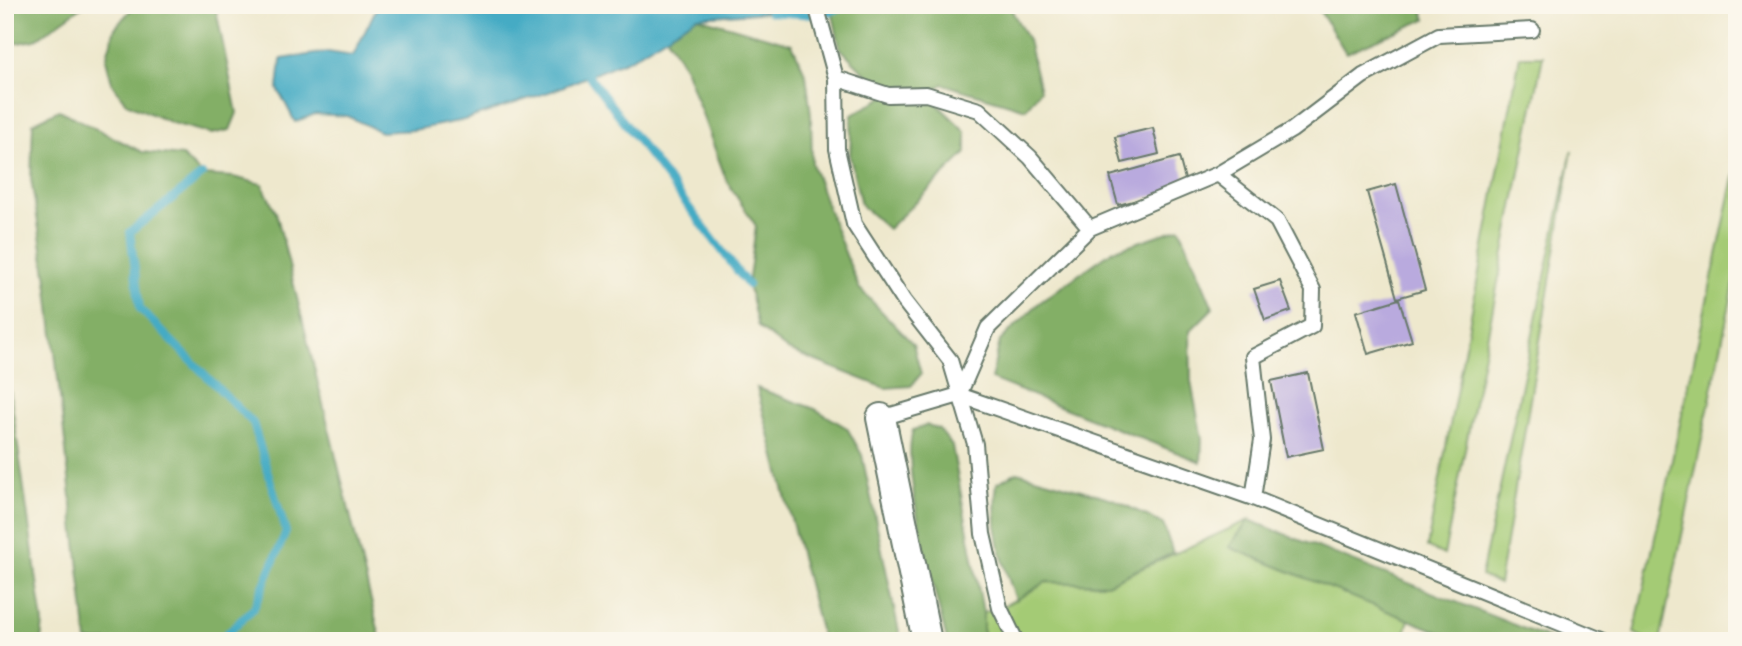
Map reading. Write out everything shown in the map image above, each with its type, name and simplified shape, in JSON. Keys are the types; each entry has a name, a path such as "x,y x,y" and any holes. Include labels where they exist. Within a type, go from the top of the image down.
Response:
{"street":[{"path":"881,418 927,641"}],"lane":[{"path":"816,5 835,78 836,149 854,224 904,301 950,360 975,444 986,546 1000,608 1016,641"},
{"path":"959,395 988,328 1090,228 1218,174 1292,130 1363,76 1439,36 1532,30"},
{"path":"835,78 888,96 926,94 979,110 1030,157 1090,228"},
{"path":"1218,174 1277,221 1313,290 1312,326 1253,357 1262,440 1253,498"},
{"path":"881,418 959,395 1253,498 1604,641"}],"green space":[{"path":"5,5 84,5 35,40 5,45"},
{"path":"135,5 215,5 237,113 230,130 212,134 172,123 126,103 112,83 106,59 115,28"},
{"path":"831,5 1017,5 1012,11 1028,40 1040,90 1026,109 943,84 927,94 966,132 966,153 888,229 861,205 850,157 852,115 887,95 840,48"},
{"path":"1316,5 1420,5 1426,19 1346,53"},
{"path":"697,17 792,44 806,75 811,114 812,164 859,288 913,344 921,374 911,386 885,388 788,350 758,327 748,285 756,226 727,182 685,68 666,36"},
{"path":"1520,56 1543,56 1444,555 1427,547"},
{"path":"59,110 142,152 182,156 202,175 233,177 262,184 276,212 381,641 87,641 47,280 31,179 33,123"},
{"path":"1572,150 1499,584 1481,576"},
{"path":"1737,164 1737,270 1660,641 1650,641 1634,633"},
{"path":"1180,228 1213,308 1190,331 1191,382 1202,439 1201,462 991,379 1000,341 1039,303 1112,251"},
{"path":"5,355 43,623 41,641 5,641"},
{"path":"757,388 815,409 847,428 862,455 901,641 823,641"},
{"path":"927,425 939,429 952,446 983,612 983,641 947,641 921,533 911,474 910,449 913,430"},
{"path":"1017,472 1113,499 1163,524 1173,553 1107,584 1046,582 1016,600 996,528 995,498 997,483"},
{"path":"1249,520 1229,547 1409,619 1403,641 983,641 983,612 1000,608 1046,582 1107,584"},
{"path":"1249,520 1555,641 1461,641 1229,547"}],"water":[{"path":"378,5 748,5 770,12 697,17 630,59 552,91 464,120 414,130 381,132 347,116 315,114 295,122 278,89 281,59 328,52 353,56"}],"building":[{"path":"1153,128 1159,154 1122,163 1115,137"},
{"path":"1179,157 1187,187 1118,205 1110,176"},
{"path":"1396,184 1425,290 1397,298 1367,192"},
{"path":"1280,281 1291,311 1265,320 1254,289"},
{"path":"1399,299 1412,341 1368,354 1356,312"},
{"path":"1308,373 1324,449 1286,457 1271,381"}],"waterway":[{"path":"770,12 818,15 853,5"},
{"path":"589,76 748,285"},
{"path":"202,175 130,232 140,309 253,423 286,532 254,608 219,641"}]}
